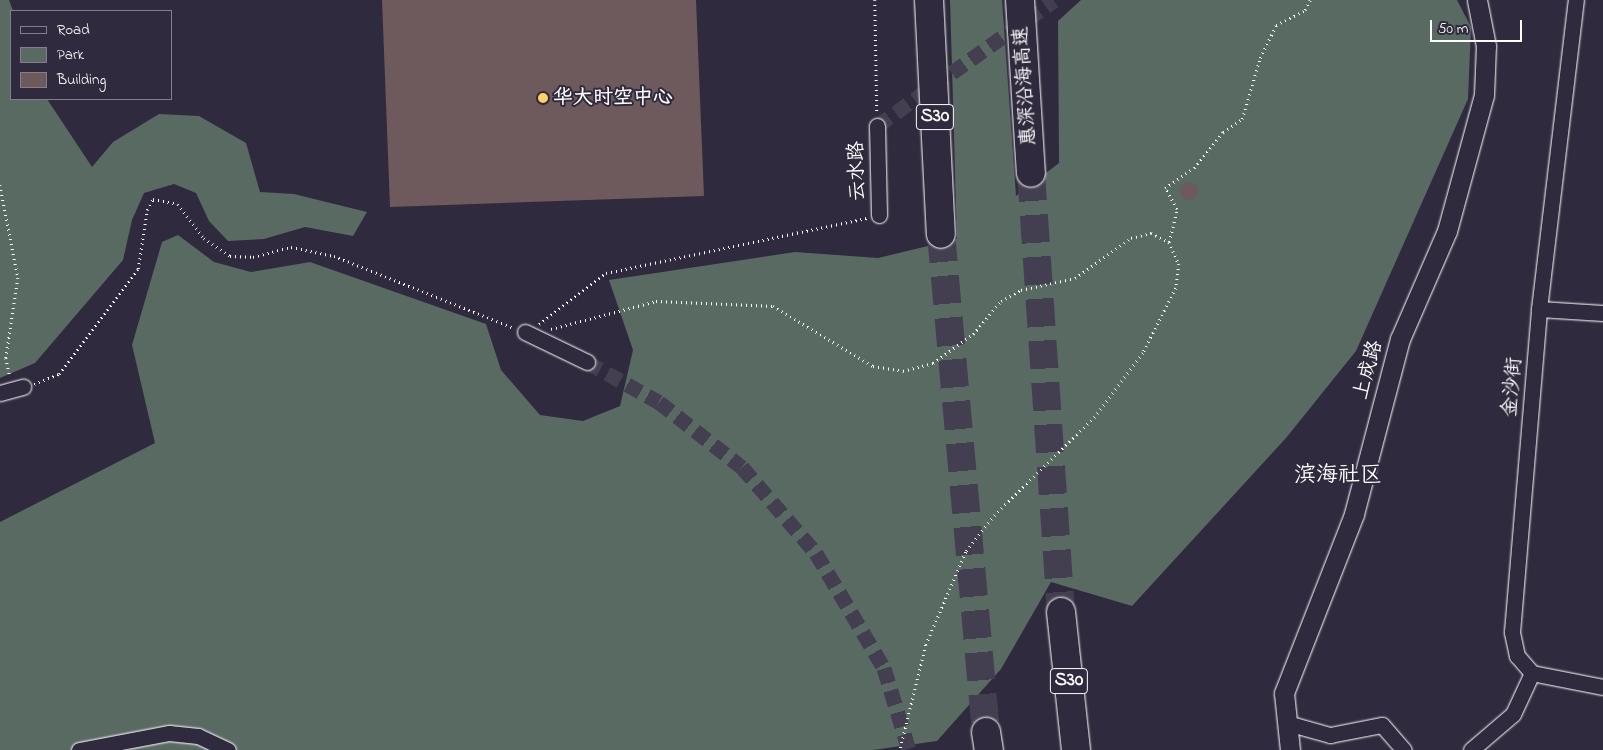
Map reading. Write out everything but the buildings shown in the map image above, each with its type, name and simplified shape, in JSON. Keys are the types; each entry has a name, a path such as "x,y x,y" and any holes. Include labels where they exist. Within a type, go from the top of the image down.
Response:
{"highway":[{"name":"S30","path":"929,0 941,234"},
{"name":"惠深沿海高速","path":"1020,0 1031,173"},
{"name":"S30","path":"1061,612 1076,750"}],"street":[{"name":"上成路","path":"1290,750 1284,693 1354,514 1400,339 1447,231 1484,95 1486,46 1477,0"},
{"name":"金沙街","path":"1532,673 1517,656 1512,632 1539,310 1576,0"},
{"name":"云水路","path":"877,126 879,215"},
{"path":"1539,310 1603,313"},
{"path":"525,332 587,362"},
{"path":"0,394 23,387"},
{"path":"1471,750 1513,714 1532,673 1603,688"},
{"path":"1287,723 1330,735 1382,725 1404,750"},
{"path":"79,750 169,733 198,736 228,750"}],"path":[{"path":"875,0 877,126"},
{"path":"900,750 926,645 966,552 995,515 1095,417 1143,354 1176,288 1179,264 1169,242 1177,209 1165,188 1194,168 1223,132 1242,119 1260,58 1276,25 1305,10 1310,0"},
{"path":"0,185 18,278 8,373 23,387 59,374 138,269 147,210 153,199 178,204 204,238 230,256 253,257 291,247 334,256 525,332 562,328 656,301 773,306 874,366 903,371 933,363 973,334 1001,301 1021,290 1075,278 1131,238 1151,233 1169,242"},
{"path":"525,332 566,308 606,273 879,215"}],"green space":[{"path":"0,0 9,0 13,10 10,10 10,100 48,100 92,167 113,142 159,114 199,116 246,143 260,192 294,194 367,212 353,236 305,227 264,239 228,241 209,221 196,193 174,184 144,193 132,220 123,260 35,363 0,378"},
{"path":"950,0 1002,0 1016,196 1059,163 1058,21 1081,0 1457,0 1471,27 1468,99 1356,351 1286,438 1132,606 1051,582 1001,669 937,741 873,750 0,750 0,522 155,443 132,345 162,242 178,235 214,262 251,272 310,262 486,324 501,370 540,415 583,421 620,406 633,350 609,280 795,252 878,258 957,239"}],"tunnel":[{"path":"877,126 1054,0"},
{"path":"1031,173 1061,612"},
{"path":"941,234 986,732"},
{"path":"587,362 659,402 742,467 816,553 884,668 909,750"}],"place":[{"name":"华大时空中心","path":"543,98"}],"district":[{"name":"滨海社区","path":"1338,477"}]}
